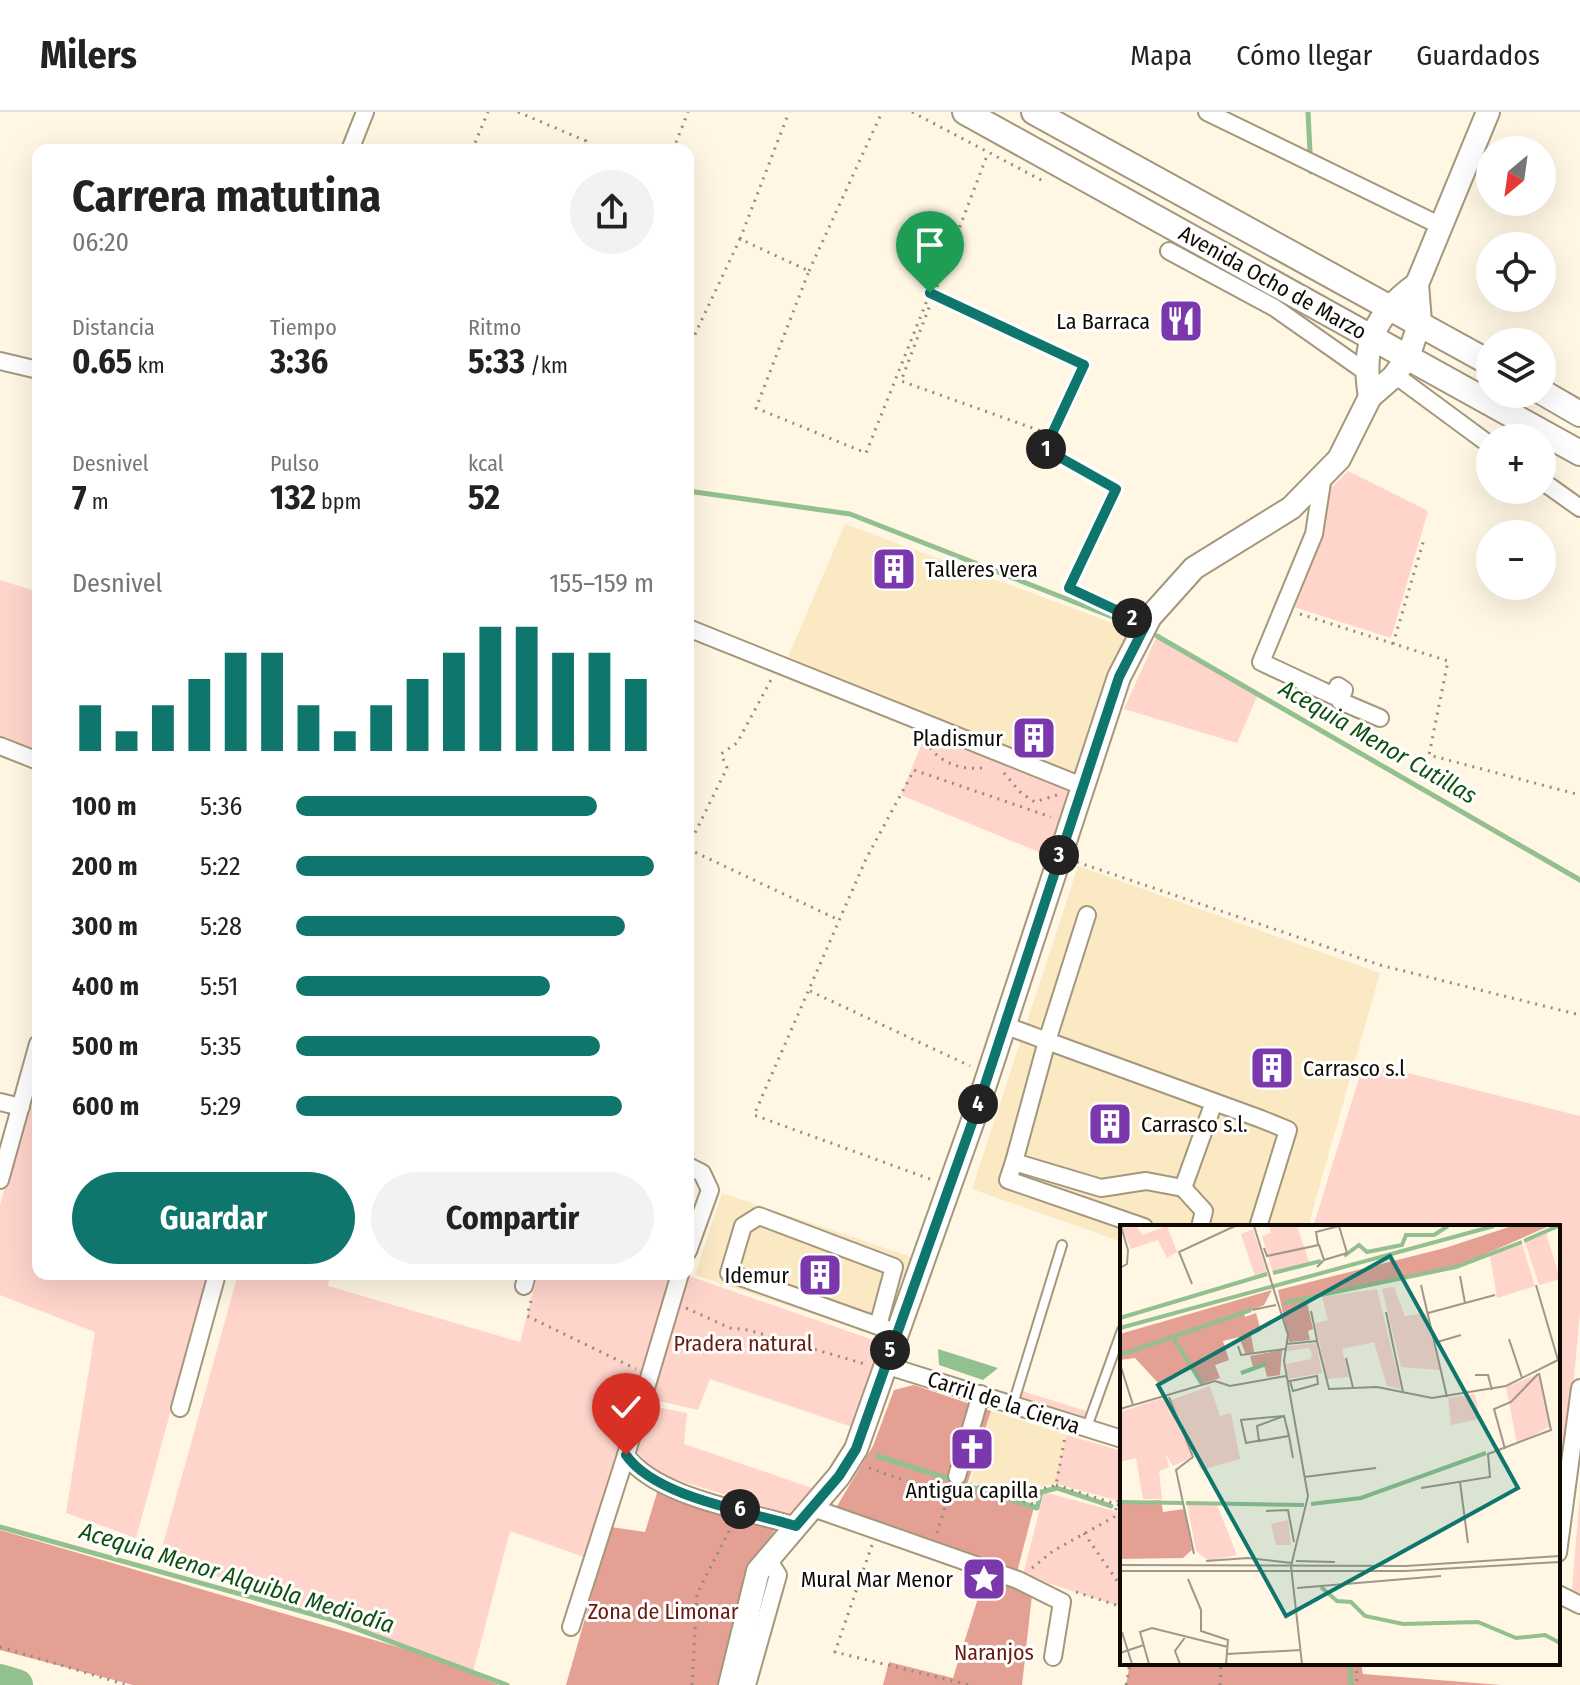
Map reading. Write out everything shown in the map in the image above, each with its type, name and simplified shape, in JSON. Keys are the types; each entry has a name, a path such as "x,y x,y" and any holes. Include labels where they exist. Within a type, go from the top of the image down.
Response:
{"main road":[{"name":"Avenida Ocho de Marzo","path":"965,112 1371,336 1402,366 1580,453"},
{"name":"Avenida Ocho de Marzo","path":"1034,112 1476,355"},
{"path":"730,1685 758,1571 849,1461 884,1368 887,1329 949,1186 1119,677 1146,624 1194,568 1291,508 1339,459 1370,397 1402,366 1420,322 1417,284 1488,112"},
{"path":"1370,397 1366,372 1371,336 1389,305 1417,284"},
{"path":"1556,400 1580,414"}],"street":[{"path":"352,144 365,112"},
{"path":"1207,112 1441,226"},
{"path":"1169,251 1275,308 1366,372"},
{"path":"0,361 32,369"},
{"path":"1402,366 1476,432"},
{"path":"1323,476 1314,534 1261,662 1334,696 1338,686 1344,690 1340,701 1380,718"},
{"path":"1556,491 1580,508"},
{"path":"694,630 1082,786"},
{"path":"0,746 32,759"},
{"path":"1087,915 1008,1180 1138,1225"},
{"path":"1004,1025 1288,1130 1259,1225"},
{"path":"1047,1041 1214,1102 1183,1188"},
{"path":"0,1180 32,1066"},
{"path":"0,1102 21,1107"},
{"path":"1014,1162 1101,1188 1146,1181 1183,1188 1204,1211 1200,1225"},
{"path":"694,1169 702,1173 710,1190 694,1234"},
{"path":"759,1216 894,1267 887,1329 729,1273 743,1226 759,1216"},
{"path":"180,1408 215,1280"},
{"path":"571,1627 678,1280"},
{"name":"Carril de la Cierva","path":"884,1368 981,1394 1120,1438"},
{"path":"1560,1538 1580,1388"},
{"path":"956,1478 981,1394"},
{"path":"626,1455 637,1470 664,1486 796,1526"},
{"path":"813,1508 1018,1580 1062,1602 1053,1657"},
{"path":"747,1685 778,1575 768,1559"},
{"path":"1560,1595 1580,1605"}],"lane":[{"path":"1013,1404 1062,1245"},
{"path":"1087,1428 1120,1336"}],"path":[{"path":"475,144 488,112"},
{"path":"518,112 586,141 585,144"},
{"path":"675,144 688,112"},
{"path":"694,336 740,239 789,112"},
{"path":"882,112 809,271 756,408 866,453 930,293 1084,365 1045,449 1116,489 1069,588 1146,624"},
{"path":"912,112 1052,186"},
{"path":"986,158 901,381 1052,435"},
{"path":"740,239 809,271"},
{"path":"1393,644 1424,539"},
{"path":"1282,608 1448,661 1429,755 1580,795"},
{"path":"694,836 727,768 721,754 737,743 780,665"},
{"path":"924,738 932,753 958,767 977,769 995,765 1021,793 1035,802 1082,786"},
{"path":"949,1186 754,1115 866,859 914,770 1070,823"},
{"path":"694,851 839,920"},
{"path":"1059,856 1380,965 1580,1015"},
{"path":"809,990 988,1074"},
{"path":"525,1280 536,1285 527,1316 623,1359 649,1378"},
{"path":"673,1298 690,1312 730,1328 748,1330 884,1368"},
{"path":"1056,1485 1068,1423"},
{"path":"849,1461 948,1496"},
{"path":"932,1550 956,1478 1033,1504 1037,1490 1056,1485 1120,1505 1114,1517 1053,1551 1018,1580"},
{"path":"692,1685 697,1594 741,1509"},
{"path":"877,1530 835,1652 969,1685"},
{"path":"1084,1533 1120,1585"},
{"path":"0,1647 127,1685"},
{"path":"1126,1685 1130,1665"},
{"path":"1220,1685 1221,1665"},
{"path":"1356,1665 1357,1685"}],"shaded area":[{"path":"845,524 1129,629 1084,780 788,657"},
{"path":"1078,866 1380,973 1309,1225 1120,1225 1120,1241 972,1189"},
{"path":"722,1193 911,1257 879,1336 695,1275"},
{"path":"938,1349 998,1368 983,1380 939,1365"},
{"path":"991,1411 1067,1435 1054,1483 1034,1488 1031,1500 970,1482"}],"green space":[{"path":"1348,471 1428,511 1391,638 1291,606 1328,491"},
{"path":"0,580 32,590 32,751 0,740"},
{"path":"1157,636 1258,694 1237,743 1124,709"},
{"path":"924,738 1075,783 1046,855 901,795"},
{"path":"1364,1062 1580,1116 1580,1313 1560,1525 1560,1225 1314,1225"},
{"path":"32,1089 32,1280 206,1280 136,1538 66,1513 95,1332 0,1295 0,1205"},
{"name":"Pradera natural","path":"694,1278 882,1343 866,1402 852,1427 710,1379 698,1410 651,1399 688,1280"},
{"path":"236,1280 329,1280 328,1286 520,1342 536,1280 670,1280 584,1557 510,1531 473,1672 160,1555"},
{"path":"914,1385 991,1411 967,1485 1034,1507 1017,1572 834,1511 873,1446 894,1390"},
{"path":"1013,1388 1089,1412 1086,1419 1011,1395"},
{"path":"651,1406 687,1413 684,1444 812,1488 791,1515 655,1473 635,1449"},
{"path":"1067,1435 1120,1450 1120,1501 1054,1483"},
{"name":"Zona de Limonar","path":"660,1483 775,1530 748,1575 719,1685 566,1685 611,1527 645,1532"},
{"path":"1044,1492 1120,1512 1120,1606 1023,1575"},
{"path":"1580,1495 1580,1602 1571,1600"},
{"path":"0,1530 432,1657 499,1685 133,1685 0,1650"},
{"name":"Naranjos","path":"984,1579 1033,1586 1022,1685 883,1685 889,1662 953,1678"},
{"path":"1130,1665 1361,1665 1363,1674 1501,1685 1126,1685"}],"waterway":[{"path":"1308,112 1311,172"},
{"name":"Acequia Menor Cutillas","path":"694,492 850,514 1128,623"},
{"name":"Acequia Menor Cutillas","path":"1157,636 1580,880"},
{"path":"877,1456 952,1480"},
{"path":"959,1483 1037,1508 1041,1492 1057,1488 1111,1506"},
{"name":"Acequia Menor Alquibla Mediodía","path":"0,1527 333,1620 507,1685"},
{"path":"1350,1665 1351,1685"},
{"path":"0,1680 17,1685"}],"place":[{"name":"La Barraca","path":"1181,321"},
{"name":"Talleres vera","path":"894,569"},
{"name":"Pladismur","path":"1034,738"},
{"name":"Carrasco s.l","path":"1272,1068"},
{"name":"Carrasco s.l.","path":"1110,1124"},
{"name":"Idemur","path":"820,1275"},
{"name":"Antigua capilla","path":"972,1449"},
{"name":"Mural Mar Menor","path":"984,1579"}],"route":[{"path":"626,1455 637,1470 664,1486 796,1526 839,1476 856,1449 977,1109 1119,677 1146,624 1069,588 1116,489 1045,449 1084,365 930,293"}]}
